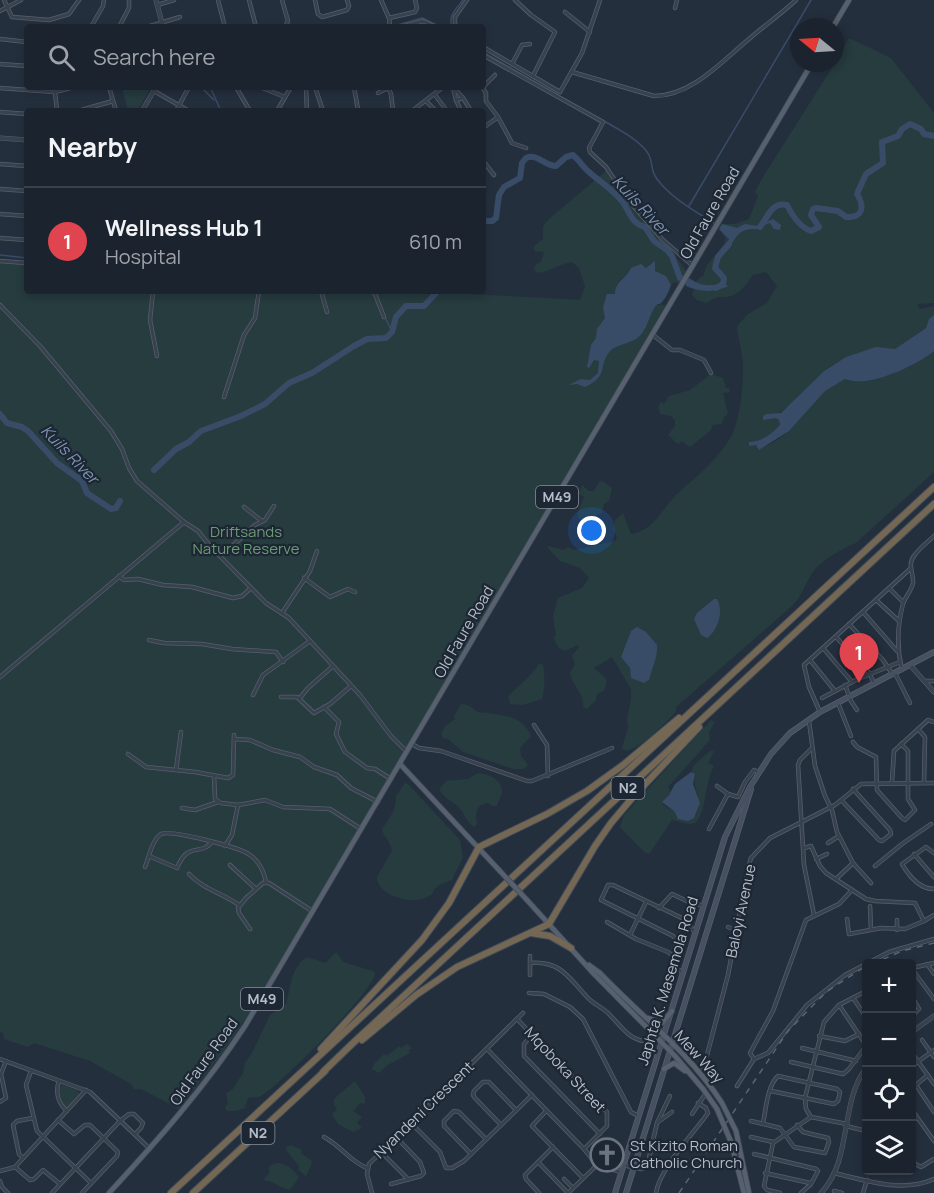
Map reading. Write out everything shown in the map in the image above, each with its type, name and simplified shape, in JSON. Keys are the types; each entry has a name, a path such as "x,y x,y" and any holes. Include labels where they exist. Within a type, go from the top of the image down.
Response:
{"highway":[{"name":"N2","path":"171,1193 934,487"},
{"name":"N2","path":"193,1193 934,504"},
{"path":"297,1076 422,940 448,903 479,847 547,814 587,791 623,765 717,688"},
{"path":"323,1072 440,978 478,956 549,924 611,823 712,710"},
{"path":"528,933 548,935 571,948"}],"main road":[{"path":"838,18 849,0"},
{"name":"Old Faure Road","path":"109,1193 193,1100 251,1016 807,72"},
{"name":"Japhta K. Masemola Road","path":"617,1193 623,1165 725,837 758,772 778,745 809,719 934,652"},
{"name":"Mew Way","path":"400,764 694,1078 717,1109 732,1142 744,1193"},
{"name":"Japhta K. Masemola Road","path":"626,1193 754,780"},
{"name":"Mew Way","path":"586,964 600,973 672,1044 698,1071 722,1103 736,1131 749,1193"},
{"path":"645,1017 661,1024 672,1011"},
{"path":"664,1069 670,1064 675,1064 694,1078"}],"street":[{"path":"4,0 12,17 49,22 69,14 79,0"},
{"path":"0,11 21,0"},
{"path":"93,24 104,0"},
{"path":"121,24 129,8 129,0"},
{"path":"174,0 157,2 163,24 180,17"},
{"path":"218,0 224,24"},
{"path":"249,0 255,24"},
{"path":"282,0 288,21 286,24"},
{"path":"315,0 318,14 322,17 347,10 349,8 347,0"},
{"path":"381,0 390,24"},
{"path":"389,18 415,12 417,9 415,0"},
{"path":"455,24 455,17 466,0"},
{"path":"515,0 536,20 555,32 532,76"},
{"path":"486,49 560,92 582,53 600,0"},
{"path":"675,8 678,0"},
{"path":"572,72 654,96 669,93 693,83 715,69 796,0"},
{"path":"565,12 590,32"},
{"path":"412,24 423,21 428,24"},
{"path":"0,39 24,42"},
{"path":"512,64 522,45 530,44"},
{"path":"486,57 603,122 589,148 590,152 606,167 629,201 662,239 693,266"},
{"path":"0,64 24,66"},
{"path":"486,83 495,75"},
{"path":"0,88 24,90"},
{"path":"28,90 56,92 63,90"},
{"path":"111,90 115,108"},
{"path":"144,108 154,90"},
{"path":"156,90 184,108"},
{"path":"178,108 186,90"},
{"path":"238,90 248,108"},
{"path":"268,90 285,97"},
{"path":"279,108 289,90"},
{"path":"306,90 307,108"},
{"path":"316,90 322,108"},
{"path":"355,90 358,108"},
{"path":"378,93 384,90"},
{"path":"389,90 393,108"},
{"path":"416,108 439,90"},
{"path":"454,90 460,108"},
{"path":"456,90 469,108"},
{"path":"484,90 486,101 512,143 526,148"},
{"path":"56,92 57,108"},
{"path":"435,95 445,108"},
{"path":"456,100 463,98"},
{"path":"88,108 113,101"},
{"path":"426,101 433,108"},
{"path":"0,112 24,114"},
{"path":"486,126 498,117"},
{"path":"0,138 24,140"},
{"path":"0,164 24,166"},
{"path":"486,165 494,175"},
{"path":"0,189 24,191"},
{"path":"0,214 24,216"},
{"path":"0,238 24,240"},
{"path":"0,261 24,264"},
{"path":"153,294 150,320 157,356"},
{"path":"224,397 244,335 255,318 259,294"},
{"path":"322,294 327,312"},
{"path":"375,294 384,317"},
{"path":"0,305 31,336 106,423 122,449 134,477 184,522 198,531 266,603 282,613 310,641 407,753"},
{"path":"652,335 672,350 680,350 704,360 711,373"},
{"path":"219,555 267,517 273,506"},
{"path":"244,507 262,521"},
{"path":"0,677 184,522"},
{"path":"902,670 897,651 903,602 913,583 910,569 914,555 934,536"},
{"path":"282,613 312,567 316,551"},
{"path":"820,712 809,687 804,667 910,569"},
{"path":"118,576 124,580 138,579 163,585 192,587 233,598 242,596 251,588"},
{"path":"304,578 330,597 348,589 355,592"},
{"path":"890,588 903,602"},
{"path":"876,600 900,622"},
{"path":"863,612 897,651"},
{"path":"849,624 894,674 910,703"},
{"path":"836,637 870,674 874,684"},
{"path":"149,639 164,643 202,644 237,650 276,652 283,662"},
{"path":"253,695 263,675 310,641"},
{"path":"823,648 852,682"},
{"path":"810,660 835,691"},
{"path":"822,698 845,685 900,662"},
{"path":"910,665 934,692"},
{"path":"300,698 308,687 333,666"},
{"path":"924,681 934,681"},
{"path":"845,685 857,710"},
{"path":"281,697 300,698 314,713 351,686"},
{"path":"838,703 851,736"},
{"path":"324,707 339,722 336,734 345,752 367,768 375,769 391,779"},
{"path":"809,719 814,766 831,807 839,836 853,863 872,883"},
{"path":"892,782 893,753 928,720 934,722"},
{"path":"534,725 547,745 548,776"},
{"path":"918,729 925,737 924,783"},
{"path":"176,770 181,732"},
{"path":"128,754 146,767 228,778 233,775 234,737 250,740 273,750 294,754 314,767 337,775 351,788 378,802"},
{"path":"853,742 856,747 875,756 878,792 905,820 915,810 908,801 909,755 901,744"},
{"path":"412,744 418,748 441,751 527,781 538,780 612,748"},
{"path":"812,748 799,762 805,873 814,915"},
{"path":"717,786 728,794 739,796 753,770 758,772"},
{"path":"214,776 214,792 218,802"},
{"path":"842,801 882,841 891,834 890,830 853,789 864,783 876,782 934,783"},
{"name":"Baloyi Avenue","path":"698,1071 704,1063 728,975 751,858 770,838 842,801 853,789"},
{"path":"709,829 728,794"},
{"path":"182,807 195,810 218,802 238,805 265,800 284,807 326,808 336,812 362,830"},
{"path":"225,846 232,835 238,805"},
{"path":"875,866 902,843 933,825"},
{"path":"145,867 158,837 167,832 192,836 249,853 260,866 266,882 314,912"},
{"path":"828,843 839,836"},
{"path":"149,856 177,868 185,853 207,847 211,843"},
{"path":"804,848 811,846 826,873 852,890 872,901 915,903 924,921"},
{"path":"934,853 926,847 903,862 903,866 921,886 934,889"},
{"path":"816,858 827,854"},
{"path":"914,854 934,877"},
{"path":"836,879 853,863"},
{"path":"230,865 256,889"},
{"path":"189,874 200,885 221,893 239,905"},
{"path":"250,929 239,913 239,905 266,882"},
{"path":"683,973 676,967 673,956 677,941 673,936 601,900 603,892 606,886 611,884 686,920 695,933"},
{"path":"754,1059 750,1053 773,1011 806,920 839,904 852,890"},
{"path":"659,908 672,894 704,906"},
{"path":"630,935 646,901"},
{"path":"870,906 871,929"},
{"path":"847,919 849,934 871,929 909,928 934,915"},
{"path":"897,920 897,930"},
{"path":"607,922 673,956"},
{"path":"728,927 736,930"},
{"path":"737,1086 754,1059 768,1053 807,1005 845,975 889,952 934,939"},
{"path":"530,956 530,975"},
{"path":"530,963 542,961 556,967 571,978 581,992 630,1035 645,1041 652,1034"},
{"path":"916,968 934,963"},
{"path":"927,964 934,974"},
{"path":"916,974 934,999"},
{"path":"529,993 540,993 550,997 583,1018 631,1112 639,1117"},
{"path":"811,1117 806,1109 806,1098 824,1022 839,1005 862,994"},
{"path":"853,998 864,1013"},
{"path":"839,1005 862,1038"},
{"path":"486,1049 523,1013"},
{"path":"916,1029 934,1016"},
{"name":"Mqoboka Street","path":"517,1019 606,1111 608,1125 584,1149"},
{"path":"819,1036 845,1041 859,1034"},
{"path":"532,1035 524,1044 524,1056 600,1134"},
{"path":"922,1040 934,1056"},
{"path":"802,1048 856,1061"},
{"name":"Nyandeni Crescent","path":"372,1193 367,1168 486,1049 597,1165"},
{"path":"918,1061 932,1051"},
{"path":"791,1062 843,1074 862,1052"},
{"path":"916,1058 934,1084"},
{"path":"0,1059 86,1090 150,1149"},
{"path":"0,1102 6,1098 1,1074 6,1061"},
{"path":"31,1071 26,1085 37,1131 91,1183"},
{"path":"928,1075 916,1086 934,1112"},
{"path":"763,1124 771,1091 774,1080 778,1076 837,1089 839,1096 837,1103 834,1104 771,1091"},
{"path":"821,1193 834,1173 854,1092 862,1077"},
{"path":"59,1081 57,1090 59,1102 67,1111"},
{"path":"501,1125 474,1096 474,1091 481,1084 489,1082 516,1110"},
{"path":"0,1171 15,1167 86,1090"},
{"path":"692,1114 706,1093"},
{"path":"411,1123 440,1152 447,1168 457,1167 532,1095"},
{"path":"623,1165 643,1169 646,1167 657,1123 670,1096"},
{"path":"656,1193 668,1164 708,1113 706,1108 698,1103"},
{"path":"546,1110 532,1126 583,1179"},
{"path":"471,1154 444,1126 448,1117 454,1111 459,1112 486,1139"},
{"path":"657,1123 672,1112"},
{"path":"52,1193 120,1121 131,1114 142,1121 142,1126 135,1134"},
{"path":"780,1193 771,1192 764,1186 773,1143 784,1134 811,1117 862,1130"},
{"path":"22,1158 19,1154 13,1125 16,1122 33,1118"},
{"path":"917,1118 934,1141"},
{"path":"58,1120 74,1134 88,1125 118,1155 82,1193"},
{"path":"751,1121 778,1127 794,1147 825,1153 828,1138 803,1132 797,1125"},
{"path":"324,1137 356,1164 367,1168"},
{"path":"391,1184 422,1176 424,1169 396,1137"},
{"path":"751,1137 773,1143"},
{"path":"539,1193 525,1177 527,1172 553,1147"},
{"path":"381,1152 408,1179"},
{"path":"754,1154 816,1169 817,1174 811,1184 801,1193"},
{"path":"916,1164 920,1167 934,1159"},
{"path":"538,1162 571,1191"},
{"path":"571,1191 597,1165 622,1172"},
{"path":"15,1167 30,1179 34,1179 43,1170 60,1184"},
{"path":"765,1173 811,1184"},
{"path":"834,1173 897,1187 916,1185 934,1179"},
{"path":"564,1179 571,1191"},
{"path":"864,1193 867,1180"},
{"path":"0,1181 8,1193"},
{"path":"834,1191 842,1193"}],"green space":[{"path":"849,38 891,58 934,113 934,303 917,304 920,309 934,306 934,315 929,319 926,328 895,349 875,349 838,361 782,411 765,420 776,417 780,425 776,429 762,439 749,442 758,447 778,440 825,391 845,379 854,382 878,379 916,363 934,351 934,472 856,543 820,564 792,606 676,707 676,712 653,734 633,749 626,751 622,748 628,727 631,689 612,657 594,668 605,677 606,686 604,691 597,694 596,700 587,709 583,707 582,698 570,673 575,664 572,656 579,647 578,645 565,651 558,646 554,637 556,636 553,616 558,598 582,588 589,578 580,568 560,561 547,547 564,550 568,547 574,550 616,540 617,536 613,530 615,520 623,513 631,534 645,529 656,520 675,496 710,464 730,438 739,413 743,382 743,362 737,326 748,314 767,303 777,286 766,272 753,275 742,289 730,296 716,298 707,303 697,300 692,295 697,280 703,276 707,265 725,243 725,238 719,229 722,224 735,224 749,219 758,196 755,192 829,72 844,72 844,47","holes":["631,631 643,650 650,669 647,682 631,675 630,668 621,657"]},
{"path":"123,90 149,90 139,108 127,108"},
{"name":"Driftsands Nature Reserve","path":"606,171 687,272 680,284 674,282 671,285 666,276 655,271 653,263 651,266 630,272 622,278 615,294 605,301 666,305 271,981 223,1052 179,1109 141,1089 134,1089 131,1084 90,1061 34,1043 28,1047 4,1039 3,1033 0,1032 0,261 24,263 24,294 471,294 580,300 585,286 579,268 572,262 538,273 534,270 536,264 541,262 544,252 534,251 534,246 543,239 543,226"},
{"path":"711,374 723,378 726,388 729,388 730,392 723,393 728,414 724,417 722,424 713,425 710,431 690,447 682,441 678,444 668,435 675,426 675,420 671,416 660,414 658,407 661,402 664,404 669,396 690,390"},
{"path":"600,481 612,488 609,501 604,504 602,513 586,520 579,519 577,514 584,497 579,494 582,485 589,491 594,491"},
{"path":"539,663 543,665 544,673 542,699 523,705 510,704 508,697 533,673"},
{"path":"461,704 468,705 478,712 513,718 523,724 531,736 520,748 521,756 528,765 524,769 513,769 463,752 448,739 443,738 441,734 445,726 455,719 454,716"},
{"path":"711,720 715,722 709,732 710,740 668,787 671,792 662,804 674,811 677,818 694,818 699,800 695,786 695,774 691,772 694,765 710,751 714,751 708,763 714,766 700,816 696,823 689,824 672,820 649,854 644,852 620,827 624,815"},
{"path":"478,773 497,780 502,791 497,806 488,803 479,807 475,827 439,789 446,781 468,779"},
{"path":"405,783 460,840 463,857 452,880 439,886 431,895 415,900 386,892 378,883 377,877 392,851 382,829 394,810 396,796"},
{"path":"335,953 343,962 373,971 375,973 371,983 325,1037 287,1075 261,1096 248,1098 245,1108 227,1111 225,1108 228,1103 226,1093 232,1090 243,1073 245,1063 270,1015 286,1004 294,972 301,961 307,957 325,963"},
{"path":"407,1044 412,1048 409,1050 410,1053 386,1066 379,1073 372,1069 384,1054 386,1056"},
{"path":"355,1081 365,1097 365,1104 360,1103 353,1111 362,1117 357,1123 362,1128 353,1132 338,1124 332,1114 337,1110 334,1099"},
{"path":"63,1085 77,1090 79,1094 67,1108 61,1102 59,1087"},
{"path":"291,1145 302,1150 301,1153 312,1161 306,1176 298,1170 299,1166 287,1151 286,1147"},
{"path":"277,1163 286,1165 299,1177 290,1190 263,1180 270,1172 268,1169 271,1165"}],"water":[{"path":"773,219 781,225 780,230 774,229 770,223 760,229 748,229 737,235 729,249 725,249 729,239 719,229 722,224 737,228 745,224 758,226"},
{"path":"655,261 655,271 666,276 671,285 665,298 653,311 643,332 636,339 611,350 601,374 593,383 585,387 577,384 569,385 581,379 590,380 598,373 599,361 594,360 589,368 587,367 591,345 596,338 597,329 605,318 603,307 607,294 615,294 617,286 631,268 641,264 646,268"},
{"path":"689,278 707,285 729,286 719,290 698,290 686,286"},
{"path":"934,315 934,351 926,357 904,369 878,378 866,381 845,379 825,391 789,431 759,450 756,445 749,446 749,442 766,437 780,425 776,418 763,420 763,416 781,413 824,371 846,357 876,347 895,349 926,328 929,319"},
{"path":"717,599 719,604 720,615 714,630 707,638 701,635 694,619 697,613"},
{"path":"637,627 646,632 657,645 656,658 649,680 644,683 631,678 630,668 621,657 631,631"},
{"path":"691,772 695,774 693,784 700,803 694,818 688,821 678,819 674,811 662,802 675,784"}],"waterway":[{"path":"451,24 452,16 463,0"},
{"path":"689,206 811,0"},
{"path":"401,24 422,18 435,24"},
{"path":"486,54 584,110"},
{"path":"204,90 214,100"},
{"path":"211,90 220,108"},
{"path":"604,121 628,135 646,150 655,176 667,190 714,223"},
{"name":"Kuils River","path":"760,227 771,211 782,204 787,205 799,224 811,231 819,227 811,215 813,209 838,211 846,217 856,216 862,207 857,194 866,174 883,163 882,142 898,136 902,129 910,124 921,129 924,134 934,136"},
{"name":"Kuils River","path":"486,221 496,218 499,195 504,187 520,178 522,163 526,158 538,158 556,166 566,157 573,155 617,196 633,219 645,227 654,241 667,250 672,256 680,278 689,283"},
{"name":"Kuils River","path":"716,288 723,284 724,278 715,268 718,257 729,244"},
{"path":"0,255 24,258"},
{"path":"377,294 378,299"},
{"name":"Kuils River","path":"154,470 176,449 189,442 201,431 265,404 289,383 312,373 367,339 386,338 392,332 396,317 406,306 424,306 435,294"},
{"path":"385,317 392,332"},
{"name":"Kuils River","path":"0,414 7,423 28,431 57,463 82,481 87,493 111,509 116,508 120,501"}],"railway":[{"path":"884,959 902,951 934,943"},
{"path":"679,1193 788,1031 826,992 862,969"}],"place":[{"name":"Wellness Hub 1","path":"859,683"},
{"name":"St Kizito Roman Catholic Church","path":"607,1155"}]}
